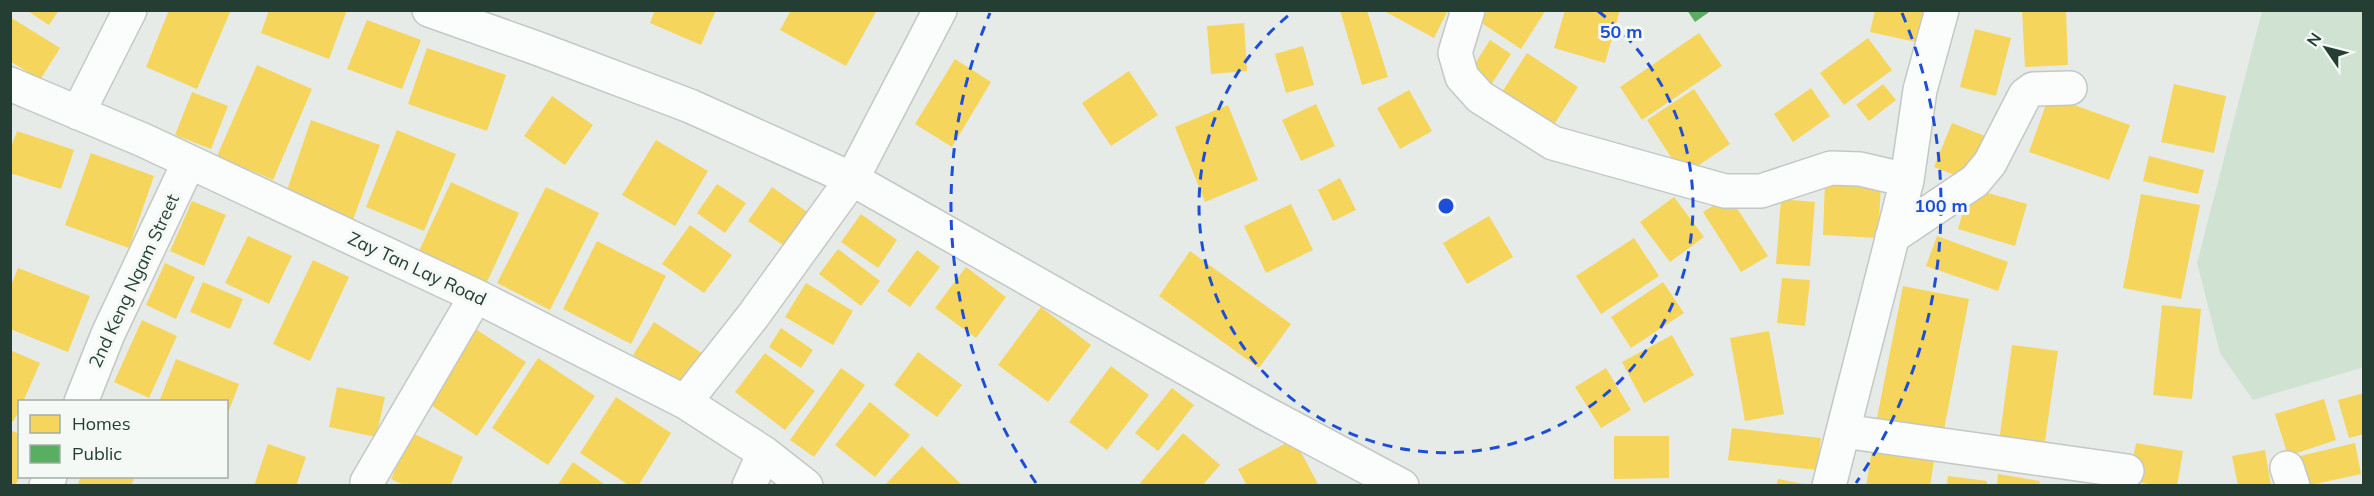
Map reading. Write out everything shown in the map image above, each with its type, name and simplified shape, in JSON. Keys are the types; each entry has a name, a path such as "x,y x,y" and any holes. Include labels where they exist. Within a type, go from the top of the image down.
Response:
{"street":[{"path":"78,113 130,10"},
{"path":"429,10 690,106 852,179 1263,412 1402,486"},
{"path":"685,402 753,316 852,179 940,10"},
{"path":"1468,10 1455,53 1462,77 1480,97 1553,143 1725,191 1761,190 1831,168 1860,169 1907,180"},
{"path":"1829,486 1907,180 1920,90 1942,10"},
{"name":"Zay Tan Lay Road","path":"10,84 189,162 476,296 685,402 764,453 806,486"},
{"path":"1892,237 1975,181 1990,163 2025,94 2034,89 2070,88"},
{"name":"2nd Keng Ngam Street","path":"82,400 108,334 189,162"},
{"path":"367,482 476,296"},
{"path":"1843,431 2127,471"},
{"path":"749,486 764,453"}],"green space":[{"path":"2262,11 2363,11 2364,367 2253,400 2220,353 2197,263"}],"building: Homes":[{"path":"26,10 59,10 49,25"},
{"path":"169,10 231,10 197,89 146,67"},
{"path":"269,10 347,10 329,59 261,33"},
{"path":"655,10 716,10 701,45 650,23"},
{"path":"791,10 877,10 846,66 780,30"},
{"path":"1340,10 1367,10 1388,77 1362,85"},
{"path":"1387,10 1448,10 1434,38 1386,12"},
{"path":"1488,10 1546,10 1521,49 1480,22"},
{"path":"1565,10 1620,10 1605,63 1554,48"},
{"path":"1875,10 1923,10 1916,42 1870,32"},
{"path":"2022,10 2066,10 2068,65 2025,67"},
{"path":"10,17 60,48 40,80 10,61"},
{"path":"367,20 421,40 402,89 347,69"},
{"path":"1244,23 1247,71 1211,74 1207,26"},
{"path":"1975,29 2011,38 1996,96 1960,87"},
{"path":"1699,33 1722,66 1642,120 1620,87"},
{"path":"1868,38 1892,70 1844,105 1820,73"},
{"path":"1490,40 1511,54 1487,91 1466,78"},
{"path":"1303,46 1314,85 1286,93 1275,54"},
{"path":"427,48 506,75 487,131 408,104"},
{"path":"1527,53 1578,87 1548,134 1497,100"},
{"path":"955,59 991,82 952,147 915,124"},
{"path":"257,65 312,89 273,180 217,156"},
{"path":"1129,71 1158,115 1111,146 1082,103"},
{"path":"1883,84 1896,100 1869,121 1856,105"},
{"path":"2174,84 2226,96 2214,153 2161,142"},
{"path":"1811,88 1830,116 1793,142 1774,114"},
{"path":"1694,89 1730,144 1683,176 1647,120"},
{"path":"1409,90 1432,131 1400,149 1377,108"},
{"path":"192,92 228,106 211,149 175,135"},
{"path":"552,96 593,125 565,165 524,136"},
{"path":"2049,96 2130,125 2109,180 2029,152"},
{"path":"1316,104 1335,146 1301,161 1282,120"},
{"path":"1228,105 1258,180 1205,202 1175,127"},
{"path":"311,120 380,145 353,220 285,196"},
{"path":"1952,123 1985,136 1967,180 1934,167"},
{"path":"397,130 456,154 424,231 366,207"},
{"path":"17,131 74,150 61,189 10,173 10,149"},
{"path":"656,140 708,171 675,226 622,195"},
{"path":"91,153 154,176 129,248 65,225"},
{"path":"2149,156 2204,170 2198,194 2143,181"},
{"path":"1340,178 1356,210 1333,221 1318,190"},
{"path":"1825,181 1881,184 1878,238 1823,235"},
{"path":"451,182 519,213 487,282 419,251"},
{"path":"717,184 746,203 725,233 697,213"},
{"path":"546,187 599,213 550,310 497,283"},
{"path":"772,187 816,218 793,252 748,221"},
{"path":"1970,188 2027,204 2015,246 1958,229"},
{"path":"2141,194 2200,205 2181,299 2123,288"},
{"path":"1729,196 1768,256 1741,272 1703,212"},
{"path":"1674,197 1704,237 1670,262 1640,222"},
{"path":"1781,199 1815,202 1810,266 1776,264"},
{"path":"192,201 226,215 204,266 170,251"},
{"path":"1291,204 1313,250 1266,273 1244,226"},
{"path":"861,214 897,240 878,268 841,242"},
{"path":"1489,216 1513,257 1467,284 1443,243"},
{"path":"690,225 732,255 704,293 662,264"},
{"path":"248,236 292,256 269,304 225,283"},
{"path":"1937,236 2008,262 1998,291 1926,266"},
{"path":"1634,238 1659,276 1601,314 1576,276"},
{"path":"597,241 666,276 631,344 563,309"},
{"path":"838,249 880,281 861,306 819,274"},
{"path":"917,250 940,267 910,307 887,291"},
{"path":"1190,251 1291,324 1259,368 1159,296"},
{"path":"313,260 349,277 310,361 273,344"},
{"path":"165,263 195,277 176,319 146,305"},
{"path":"966,267 1006,297 976,338 935,308"},
{"path":"18,268 90,296 68,352 10,329 10,288"},
{"path":"1782,278 1810,280 1805,326 1777,323"},
{"path":"203,282 243,299 230,329 190,312"},
{"path":"1663,282 1684,313 1631,348 1611,317"},
{"path":"806,283 853,311 833,345 785,317"},
{"path":"1903,286 1969,299 1943,435 1876,423"},
{"path":"2162,305 2201,309 2192,399 2153,395"},
{"path":"1041,307 1091,345 1048,402 998,365"},
{"path":"142,320 177,336 149,398 114,382"},
{"path":"654,322 708,357 687,390 633,355"},
{"path":"474,328 526,362 477,436 425,401"},
{"path":"781,328 813,350 801,368 769,347"},
{"path":"1769,331 1784,414 1745,421 1730,338"},
{"path":"1672,335 1694,375 1644,403 1622,362"},
{"path":"2012,345 2058,351 2044,448 1999,442"},
{"path":"10,350 40,363 24,400 18,400 18,413 13,422 10,421"},
{"path":"918,352 962,385 937,417 894,385"},
{"path":"765,353 815,391 785,430 735,392"},
{"path":"538,358 595,396 548,465 492,428"},
{"path":"176,359 239,384 228,413 228,400 160,400"},
{"path":"1111,366 1149,395 1107,450 1069,422"},
{"path":"841,368 865,385 814,457 790,440"},
{"path":"1606,368 1631,410 1601,428 1575,387"},
{"path":"337,387 385,397 376,437 329,427"},
{"path":"1172,388 1194,405 1158,451 1135,433"},
{"path":"2364,393 2364,434 2349,438 2338,400"},
{"path":"616,397 671,433 638,486 630,486 580,453"},
{"path":"2324,399 2336,440 2288,456 2275,414"},
{"path":"870,402 910,435 875,477 835,445"},
{"path":"1732,428 1821,438 1817,470 1728,460"},
{"path":"10,430 18,433 19,478 15,486 10,486"},
{"path":"412,433 463,457 450,486 406,486 391,479"},
{"path":"1183,433 1220,465 1202,486 1142,486 1140,483"},
{"path":"1614,436 1669,436 1669,478 1614,479"},
{"path":"1294,439 1319,486 1247,486 1238,469"},
{"path":"2136,443 2183,451 2177,486 2159,486 2129,480"},
{"path":"2355,443 2361,474 2306,486 2300,456"},
{"path":"268,444 306,457 296,486 254,486"},
{"path":"922,446 963,486 884,486"},
{"path":"1872,450 1934,461 1930,486 1866,486"},
{"path":"2265,450 2271,486 2238,486 2232,456"},
{"path":"573,462 607,486 557,486"},
{"path":"1998,474 2040,481 2039,486 1997,486"},
{"path":"1948,476 1987,481 1987,486 1947,486"},
{"path":"80,478 134,478 131,486 77,486"},
{"path":"1778,479 1804,484 1804,486 1776,486"}],"building: Public":[{"path":"1687,10 1712,10 1695,22"}]}
